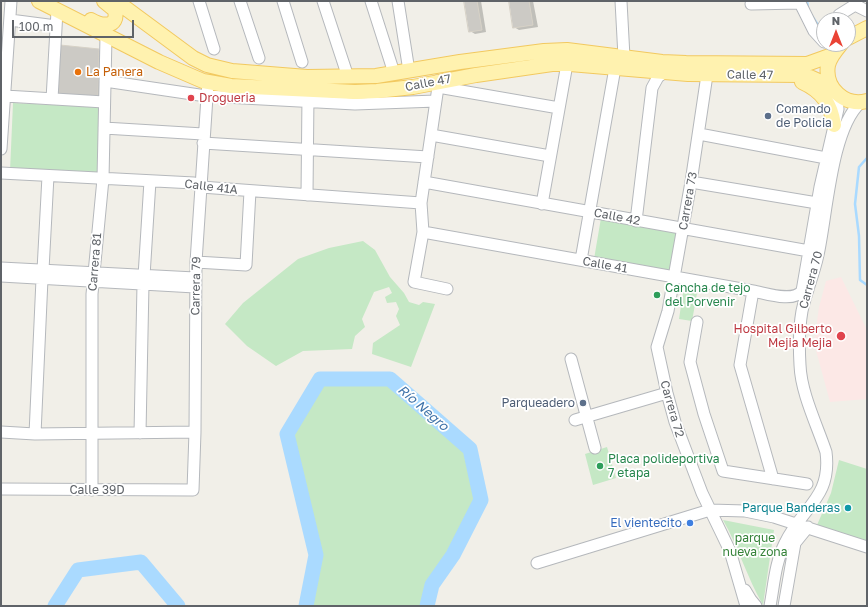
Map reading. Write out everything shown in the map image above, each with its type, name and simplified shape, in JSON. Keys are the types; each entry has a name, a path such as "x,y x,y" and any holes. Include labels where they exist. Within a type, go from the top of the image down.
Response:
{"main road":[{"name":"Calle 47","path":"39,1 55,6 106,36 159,62 208,82 308,96 376,91 437,84 504,71 568,64 707,75 810,77 834,90 850,102 864,102"},
{"path":"55,6 104,26 111,24 116,14 113,6 104,1"},
{"name":"Calle 47","path":"116,1 193,58 218,69 308,77 394,73 544,51 580,50 662,62 782,64 807,64 825,52"},
{"path":"856,32 865,26"},
{"path":"831,52 828,77 834,90"},
{"path":"789,76 820,93 828,101 832,112 834,125"}],"street":[{"path":"1,149 5,96 3,75 11,1"},
{"path":"200,1 214,49"},
{"path":"240,1 259,58"},
{"path":"283,1 302,62"},
{"path":"323,1 348,76"},
{"path":"371,1 394,73"},
{"path":"398,1 410,71"},
{"path":"621,1 624,57"},
{"path":"751,4 800,3 816,33"},
{"path":"843,12 856,3 867,11"},
{"path":"52,99 56,26 55,6"},
{"path":"10,20 56,26"},
{"name":"Carrera 81","path":"92,490 92,294 103,179 106,36"},
{"path":"542,204 568,64"},
{"path":"581,260 588,211 614,68"},
{"path":"636,221 652,88 658,77 665,72"},
{"name":"Carrera 73","path":"663,327 671,294 683,229 707,75"},
{"name":"Calle 47","path":"105,81 206,96 308,96 355,104 436,101"},
{"name":"Carrera 79","path":"193,490 195,432 195,283 203,139 208,82"},
{"path":"447,289 414,282 423,232 421,204 436,101 437,84 559,108"},
{"name":"Carrera 70","path":"787,297 797,296 802,292 817,203 838,103 834,90"},
{"path":"5,96 104,102"},
{"path":"307,194 308,96"},
{"name":"Carrera 70","path":"770,606 780,554 797,523 823,486 827,473 826,452 801,379 800,365 802,310 818,256 839,146 846,123 853,110 864,102"},
{"path":"104,128 308,149 428,157"},
{"path":"699,134 826,158"},
{"path":"431,135 550,156"},
{"name":"Calle 41A","path":"1,173 194,184 201,187 421,204"},
{"path":"35,434 48,176"},
{"path":"140,433 143,280 150,181"},
{"name":"Calle 42","path":"424,182 809,251"},
{"path":"691,182 817,203"},
{"path":"196,262 246,265 250,191"},
{"name":"Calle 41","path":"423,232 787,297"},
{"path":"1,268 42,275"},
{"path":"1,276 42,275 195,283"},
{"path":"671,294 682,283 690,280"},
{"path":"753,292 740,365 773,479"},
{"path":"787,297 802,310"},
{"path":"698,322 690,362 704,414 723,471 807,484"},
{"name":"Carrera 72","path":"663,327 657,347 666,393 689,462 730,551 735,569"},
{"path":"571,359 595,448"},
{"path":"575,420 666,393"},
{"path":"1,432 35,434 195,432"},
{"name":"Calle 39D","path":"1,489 193,490"},
{"path":"537,563 710,510 746,511 797,523 867,547"},
{"path":"784,606 795,543 808,527"},
{"path":"735,569 746,606"},
{"path":"735,569 751,600 756,606"}],"shaded area":[{"name":"Hospital Gilberto Mejia Mejia","path":"841,277 867,330 867,399 830,402 814,343 819,307 826,281"}],"green space":[{"path":"13,103 101,107 98,175 10,171"},
{"path":"601,218 677,232 669,273 594,259"},
{"path":"363,241 375,250 390,277 404,293 409,302 419,305 423,302 435,304 411,367 372,354 373,343 400,325 396,316 399,309 396,302 387,303 385,297 392,293 389,287 374,292 362,319 365,327 355,336 352,349 303,351 276,366 247,346 225,324 243,303 298,259 329,248"},
{"path":"684,286 698,288 692,321 679,319"},
{"path":"320,379 390,379 470,449 481,500 453,555 432,585 427,606 306,606 316,555 287,434"},
{"name":"Placa polideportiva 7 etapa","path":"607,447 616,478 593,485 585,454"},
{"name":"Parque Banderas","path":"839,460 867,469 867,541 817,525 831,493"},
{"name":"parque nueva zona","path":"723,520 774,530 763,605 757,595 734,541"}],"building":[{"path":"464,1 477,1 482,30 469,32"},
{"path":"509,1 529,1 533,25 513,28"},
{"name":"La Panera","path":"60,45 99,49 98,96 56,96"}],"waterway":[{"path":"807,1 808,8"},
{"path":"812,16 816,22"},
{"path":"867,158 859,167 855,204 859,236 860,280 867,285"},
{"name":"Río Negro","path":"306,606 316,555 287,434 320,379 390,379 470,449 481,500 453,555 432,585 427,606"},
{"name":"Río Negro","path":"55,606 78,570 141,562 178,606"}],"place":[{"name":"La Panera","path":"78,72"},
{"name":"Drogueria","path":"191,98"},
{"name":"Comando de Policia","path":"768,116"},
{"name":"Cancha de tejo del Porvenir","path":"657,295"},
{"name":"Hospital Gilberto Mejia Mejia","path":"841,336"},
{"name":"Parqueadero","path":"583,403"},
{"name":"Placa polideportiva 7 etapa","path":"600,466"},
{"name":"Parque Banderas","path":"848,508"},
{"name":"El vientecito","path":"690,523"}]}
